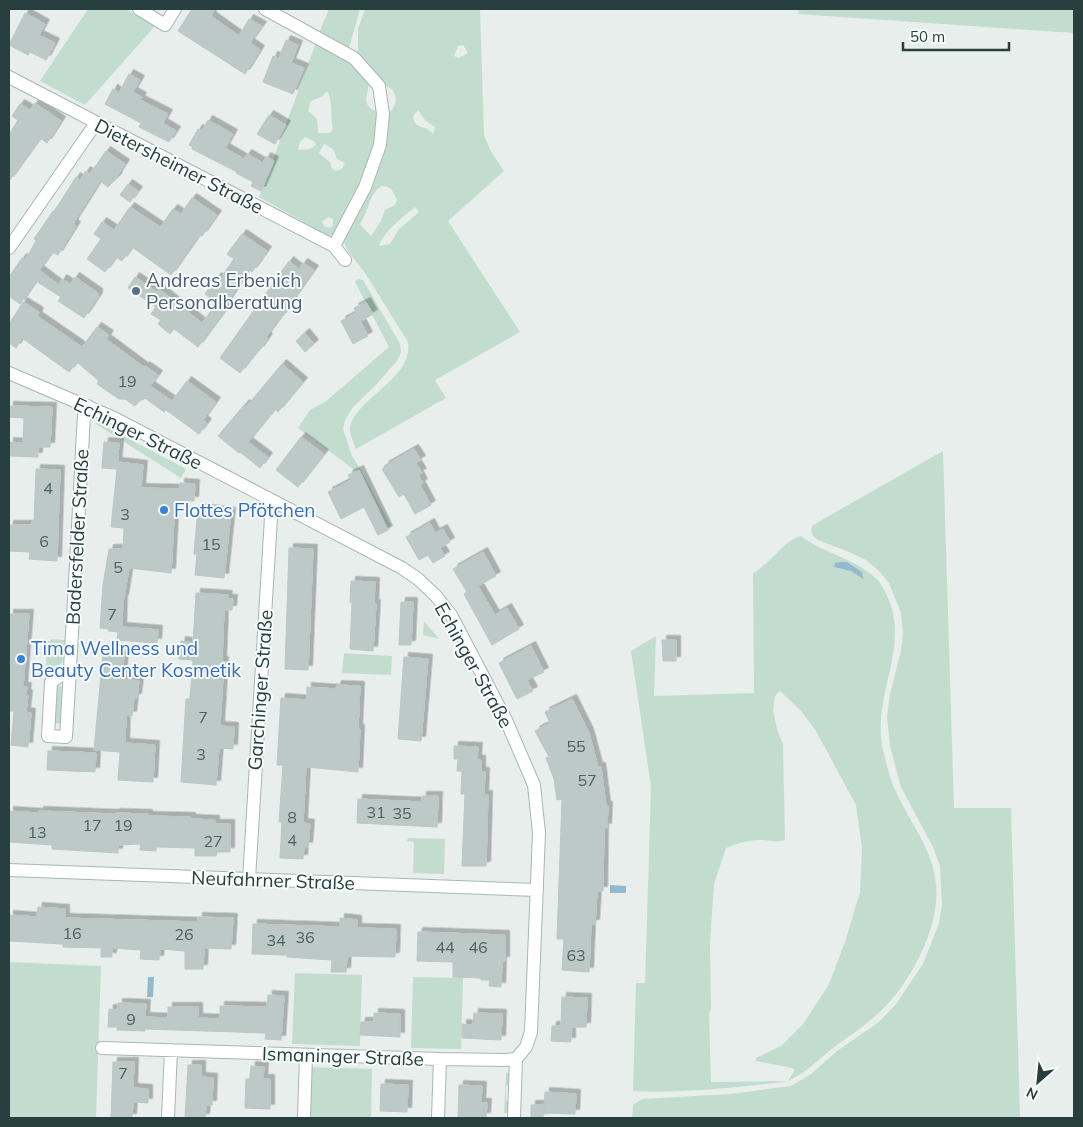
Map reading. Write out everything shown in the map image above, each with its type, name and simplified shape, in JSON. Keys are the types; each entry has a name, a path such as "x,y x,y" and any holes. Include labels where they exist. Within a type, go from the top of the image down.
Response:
{"street":[{"path":"140,9 165,24 175,9"},
{"path":"265,9 354,58 379,86 383,114 380,144 365,187 334,246"},
{"name":"Dietersheimer Straße","path":"9,77 334,246 345,260"},
{"path":"9,248 96,123"},
{"name":"Echinger Straße","path":"9,373 114,418 402,568 418,579 436,596 451,615 506,720 534,785 539,832 531,1032 526,1048 516,1059"},
{"name":"Badersfelder Straße","path":"70,669 51,682 48,736 66,737 70,669 84,414 88,406"},
{"name":"Garchinger Straße","path":"249,879 272,501"},
{"name":"Neufahrner Straße","path":"9,870 537,890"},
{"name":"Ismaninger Straße","path":"102,1048 440,1059 516,1059"},
{"path":"168,1118 171,1050"},
{"path":"304,1118 306,1055"},
{"path":"438,1118 440,1059"},
{"path":"514,1118 516,1059"}],"green space":[{"path":"88,9 126,9 155,26 85,105 40,81"},
{"path":"329,9 360,9 349,48 319,33"},
{"path":"365,9 480,9 484,135 490,150 504,171 448,221 520,332 435,380 446,398 356,449 350,430 354,416 394,377 407,355 408,342 365,273 348,251 341,237 388,114 396,101 396,97 391,89 382,84 371,67 358,54 358,29","holes":["463,45 468,53 459,58 454,56 458,46","418,110 425,120 435,127 433,134 428,129 418,126 413,116","382,186 388,187 392,190 397,200 395,205 385,210 381,221 371,236 360,224 377,189","415,207 419,212 399,229 390,244 379,246 389,230"]},
{"path":"799,9 1074,9 1074,33 798,14"},
{"path":"316,43 345,58 369,83 366,98 367,104 380,114 377,143 362,184 337,232 329,236 259,197","holes":["328,92 333,129 330,133 318,133 317,119 308,111 311,101","305,137 315,142 316,145 310,149 298,150 300,142","324,144 333,149 337,159 345,163 342,169 335,171 331,167 331,163 319,153","328,217 333,219 333,226 329,228 324,226 322,222"]},
{"path":"358,279 363,280 400,344 401,352 397,361 353,407 345,420 343,429 352,456 391,526 389,531 359,470 356,471 298,428 310,410 325,402 389,347 355,282"},
{"path":"97,422 186,469 181,478 96,424"},
{"path":"943,451 954,808 1011,808 1020,1118 632,1118 633,1105 642,1099 731,1094 791,1086 811,1074 837,1051 879,1022 896,1004 923,964 939,923 942,905 940,866 933,847 901,787 890,746 887,717 890,694 901,651 903,634 901,613 889,583 880,572 866,560 818,540 813,536 811,530 812,526 820,521"},
{"path":"801,536 819,547 856,564 878,581 889,600 894,619 895,637 882,712 883,750 895,790 920,836 934,871 936,902 933,920 927,939 909,975 886,1006 868,1022 807,1069 788,1081 795,1070 792,1068 756,1061 756,1058 781,1046 804,1023 829,984 845,942 860,892 862,848 856,805 816,731 802,712 780,691 775,696 773,710 783,745 785,840 752,841 726,848 714,884 710,943 711,1009 709,1014 711,1082 787,1081 695,1090 633,1091 636,983 645,983 651,787 631,651 656,636 654,696 754,693 753,573 795,538","holes":["836,563 847,563 862,578 851,571 834,567"]},
{"path":"424,621 439,639 423,635"},
{"path":"52,639 65,640 63,661 59,666 46,666 47,643"},
{"path":"344,653 392,656 391,675 342,673"},
{"path":"57,686 63,687 61,724 54,723"},
{"path":"408,838 445,839 444,874 413,873 414,842 407,841"},
{"path":"9,962 101,966 96,1118 9,1118"},
{"path":"295,973 362,975 360,1046 292,1044"},
{"path":"413,977 463,978 461,1049 411,1048"},
{"path":"310,1067 372,1069 371,1118 309,1118"},
{"path":"510,1072 510,1083 506,1087 506,1100 510,1104 510,1113 504,1113 506,1073"}],"water":[{"path":"847,562 862,572 863,579 851,571 834,567 835,563"},
{"path":"610,885 626,886 626,893 610,893"},
{"path":"148,977 154,977 153,997 147,997"}],"building":[{"path":"192,9 215,9 211,16 239,36 249,19 262,26 250,43 260,50 245,74 178,31"},
{"path":"25,13 45,24 39,35 55,43 46,60 30,52 28,55 9,45"},
{"path":"286,40 298,45 291,63 304,68 293,94 263,82 273,56 279,58"},
{"path":"129,74 140,80 133,92 142,97 140,100 168,114 163,123 176,131 169,142 139,127 141,123 105,104 113,89 119,93"},
{"path":"35,103 61,121 47,143 40,138 9,181 9,135 18,120 12,116 20,104 30,110"},
{"path":"269,115 286,125 275,144 257,134"},
{"path":"208,120 233,134 225,148 244,159 247,154 263,163 266,157 274,161 261,191 251,186 253,182 192,149 193,147 189,145 198,129 202,131"},
{"path":"106,151 125,164 118,177 108,187 100,181 73,224 76,226 58,255 52,252 39,270 59,285 62,279 70,284 75,277 98,293 98,297 84,318 58,301 61,297 36,281 20,304 9,296 9,277 22,258 25,260 36,241 34,239 76,177 80,180 86,171 90,174"},
{"path":"128,184 138,191 130,202 120,195"},
{"path":"192,198 217,215 202,236 200,235 195,241 171,275 132,247 122,261 116,257 105,272 87,259 101,239 94,234 102,222 114,230 130,207 160,227 173,209 181,214"},
{"path":"242,234 267,251 252,272 249,269 224,308 226,309 198,347 174,329 170,334 158,324 161,320 151,314 156,307 128,288 135,277 157,292 159,289 202,323 217,303 205,294 217,277 220,279 234,259 227,254"},
{"path":"289,261 299,269 303,263 314,270 292,301 286,313 284,312 266,337 268,338 259,351 240,373 220,358"},
{"path":"23,302 39,312 37,316 82,347 97,327 109,335 106,339 145,368 145,366 158,375 150,386 172,401 187,381 216,402 203,420 207,423 199,434 166,410 164,412 145,398 141,399 135,406 125,399 119,399 97,384 99,381 77,362 69,372 22,338 16,348 9,343 9,324"},
{"path":"366,302 373,314 361,321 354,308"},
{"path":"356,313 368,336 353,344 341,321"},
{"path":"305,333 314,344 305,352 296,341"},
{"path":"282,364 303,382 278,412 275,409 248,442 268,457 260,468 218,436 245,404 247,406"},
{"path":"9,406 52,407 50,447 38,447 38,457 9,456 9,442 23,443 24,418 9,417"},
{"path":"301,437 324,454 298,487 276,470"},
{"path":"104,442 119,443 117,469 102,468"},
{"path":"414,449 421,460 416,463 422,473 418,474 423,483 420,485 431,505 415,514 404,494 399,497 382,469"},
{"path":"118,462 143,465 141,488 180,489 180,483 195,484 194,501 175,500 171,573 129,568 123,599 122,627 158,630 157,643 117,640 118,632 100,628 103,585 109,549 123,549 124,528 111,527"},
{"path":"36,469 60,470 57,561 29,559 30,552 9,551 9,525 32,525 32,521 34,522"},
{"path":"359,470 388,530 378,535 364,507 341,519 328,492 351,480 348,475"},
{"path":"198,508 231,512 224,578 195,575 197,554 194,554"},
{"path":"430,523 435,533 443,529 450,542 440,548 445,556 433,563 428,555 419,560 406,537"},
{"path":"289,548 313,549 308,670 285,669"},
{"path":"483,552 496,576 478,586 495,615 507,608 519,629 492,645 464,594 467,592 453,569"},
{"path":"351,581 375,582 374,604 376,604 373,651 350,649"},
{"path":"196,593 228,595 227,599 233,599 232,610 224,610 222,661 224,661 220,726 234,727 233,749 219,748 216,785 181,782 186,699 190,699 193,660 179,659 181,641 193,643"},
{"path":"401,602 413,602 411,645 399,645"},
{"path":"9,614 29,614 23,687 27,687 26,693 28,695 26,712 31,713 28,747 11,745 14,711 9,711"},
{"path":"662,640 676,640 676,661 663,661"},
{"path":"531,646 544,672 527,680 533,691 517,699 499,663"},
{"path":"103,653 124,655 122,679 139,681 137,698 134,698 132,716 126,715 125,743 155,745 153,782 118,780 120,752 94,750"},
{"path":"404,657 428,659 421,741 398,739"},
{"path":"337,685 360,686 358,772 306,767 303,823 310,824 308,847 304,846 303,859 280,858 282,822 279,822 283,765 277,765 281,698 307,700 307,687 336,689"},
{"path":"572,699 589,733 598,767 601,767 606,806 608,806 607,828 604,827 603,891 597,891 595,924 591,924 589,972 562,970 564,939 557,939 562,799 557,800 554,779 546,758 549,757 535,731 550,723 545,712"},
{"path":"454,746 478,747 477,760 481,760 481,772 485,772 484,795 488,795 486,866 462,866 465,794 461,794 462,771 457,771 458,759 454,759"},
{"path":"48,751 96,753 95,772 47,770"},
{"path":"422,796 438,796 437,827 357,823 358,799 422,802"},
{"path":"9,811 148,814 148,816 191,817 191,819 215,820 215,824 230,824 230,852 217,852 216,856 195,856 195,848 156,847 156,851 140,850 141,844 118,845 118,853 52,849 52,845 9,842"},
{"path":"38,907 65,909 65,918 198,922 198,917 233,918 231,949 204,948 203,969 185,969 185,951 160,949 159,960 140,959 141,950 112,948 112,957 101,957 101,948 63,947 63,944 9,941 9,915 37,917"},
{"path":"340,918 357,920 357,928 396,929 395,957 347,956 346,972 331,972 332,960 287,957 287,955 252,954 253,924 340,927"},
{"path":"418,932 505,935 505,961 502,961 501,987 489,986 490,980 481,980 481,978 453,977 453,962 417,961"},
{"path":"268,995 284,996 281,1040 265,1039 266,1033 145,1029 145,1031 117,1030 117,1027 108,1027 109,1009 118,1010 118,1003 146,1004 145,1017 168,1018 168,1007 198,1007 198,1018 220,1019 220,1006 267,1007"},
{"path":"562,997 587,998 586,1027 571,1027 571,1042 551,1041 552,1026 561,1026"},
{"path":"374,1013 400,1014 400,1037 360,1035 361,1022 374,1022"},
{"path":"474,1013 502,1014 501,1040 462,1038 462,1024 473,1025"},
{"path":"113,1062 134,1062 133,1088 148,1089 148,1103 133,1102 132,1118 111,1118"},
{"path":"188,1065 201,1065 201,1077 213,1078 212,1105 206,1105 205,1118 185,1118"},
{"path":"251,1066 264,1067 263,1079 270,1079 270,1109 245,1108 246,1079 250,1079"},
{"path":"381,1084 408,1085 407,1112 380,1111"},
{"path":"459,1085 482,1086 481,1103 487,1103 486,1117 458,1118"},
{"path":"545,1092 576,1094 575,1114 544,1113"},
{"path":"531,1105 544,1105 543,1118 531,1118"}],"place":[{"name":"Andreas Erbenich Personalberatung","path":"136,291"},
{"name":"Flottes Pfötchen","path":"164,510"},
{"name":"Tima Wellness und Beauty Center Kosmetik","path":"21,659"}]}
